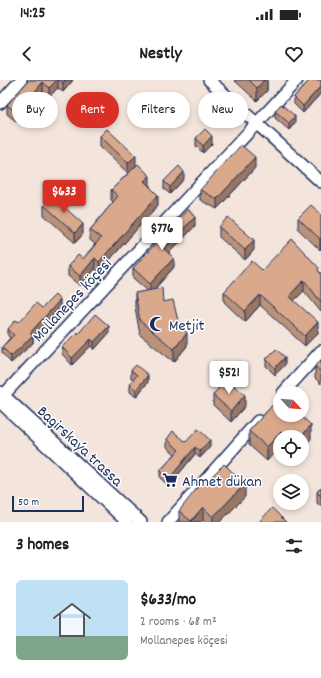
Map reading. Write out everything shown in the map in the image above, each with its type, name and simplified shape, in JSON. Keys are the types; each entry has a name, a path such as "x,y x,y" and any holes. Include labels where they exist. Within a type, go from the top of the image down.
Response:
{"street":[{"path":"0,103 21,80"},
{"path":"209,80 321,182"},
{"name":"Mollanepes köçesi","path":"1,397 297,80"},
{"path":"290,386 321,351"},
{"name":"Bagirskaýa trassa","path":"1,397 127,522"},
{"name":"Bagirskaýa trassa","path":"1,397 141,522"},
{"path":"168,522 265,414"}],"building":[{"path":"29,80 57,80 49,88 43,82 35,92 18,92"},
{"path":"249,80 264,80 257,88"},
{"path":"310,80 321,80 321,86 303,106 294,97"},
{"path":"12,99 12,109 7,105"},
{"path":"281,104 295,116 289,123 275,111"},
{"path":"107,129 136,156 128,163 100,136"},
{"path":"205,129 212,136 203,146 196,138"},
{"path":"241,145 255,157 217,199 200,190"},
{"path":"138,164 150,176 144,181 158,195 99,262 95,258 80,276 68,266 78,255 83,259 101,238 90,230 118,196 111,190"},
{"path":"179,166 184,172 170,187 164,181"},
{"path":"52,196 83,224 75,233 44,205"},
{"path":"311,205 321,214 321,239 298,218"},
{"path":"188,209 195,217 164,249 174,258 150,284 133,268"},
{"path":"228,217 254,240 245,250 219,227"},
{"path":"292,239 319,268 318,270 321,274 321,302 304,280 289,296 318,322 305,336 260,295 245,311 224,292 252,261 262,270"},
{"path":"162,288 163,302 173,300 179,325 187,333 174,349 140,321 135,293"},
{"path":"55,295 60,300 30,333 33,336 11,356 2,347 14,335 8,329 16,320 19,322 36,303 42,308"},
{"path":"95,314 109,326 94,342 91,339 72,358 62,347 77,332 78,334"},
{"path":"276,349 285,357 275,368 266,359"},
{"path":"321,360 321,372 315,366"},
{"path":"136,365 148,375 136,390 130,384 137,375 131,370"},
{"path":"226,379 245,395 231,411 213,395"},
{"path":"273,405 273,422 308,422 311,425 307,430 273,430 273,441 267,447 249,431"},
{"path":"198,429 210,440 200,451 195,447 169,479 160,471 179,450 167,439 173,431 186,442"},
{"path":"224,464 245,484 213,517 203,507 191,521 179,511 201,483 207,481"},
{"path":"321,487 321,496 317,492"},
{"path":"272,508 286,522 259,522"}],"place":[{"name":"Metjit","path":"157,324"},
{"name":"Ahmet dükan","path":"170,480"}]}
